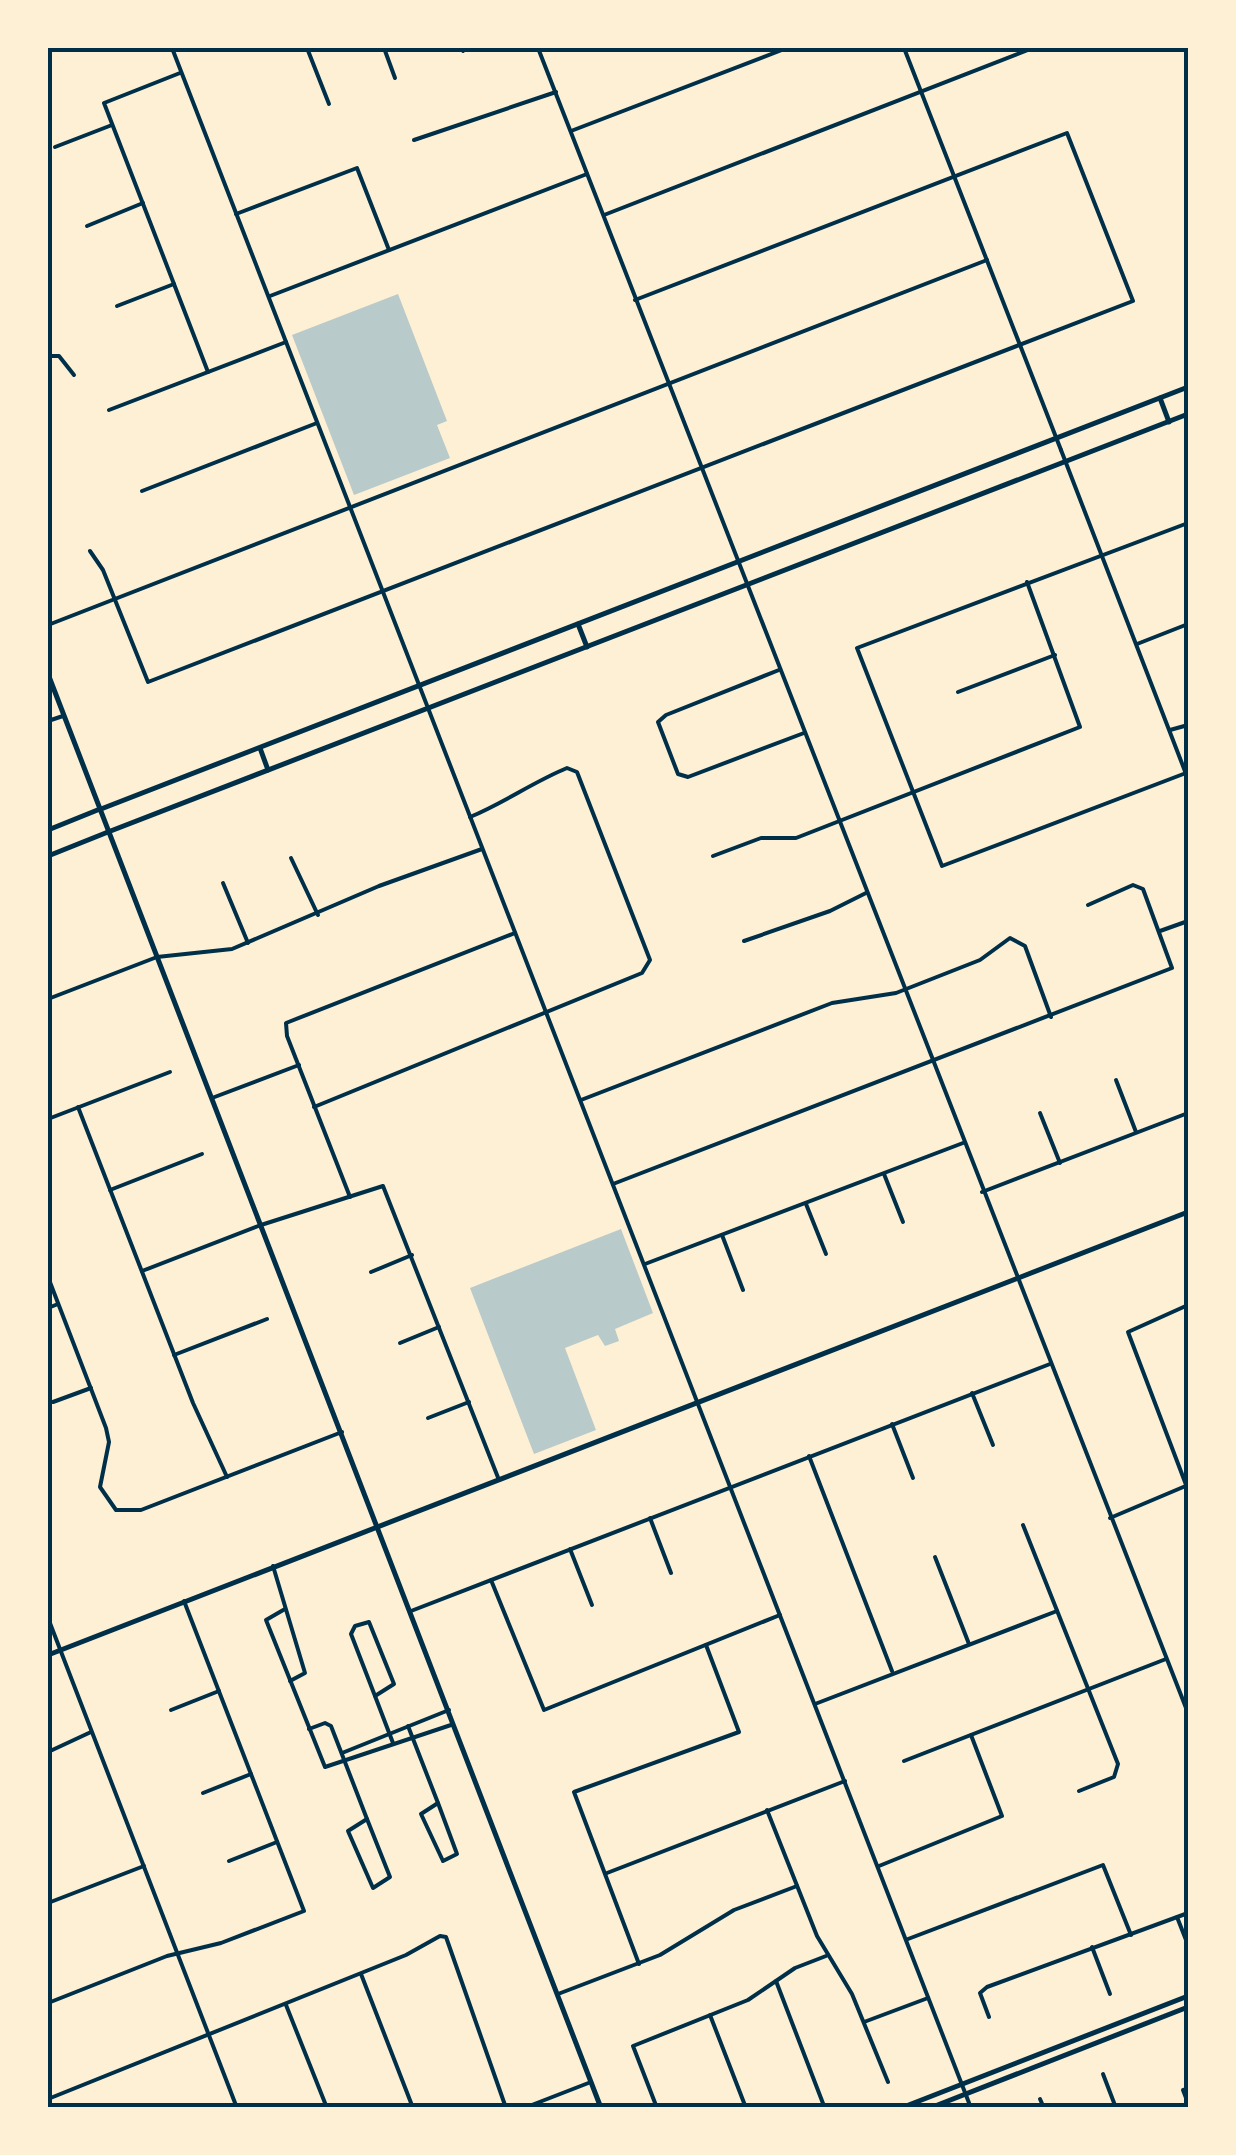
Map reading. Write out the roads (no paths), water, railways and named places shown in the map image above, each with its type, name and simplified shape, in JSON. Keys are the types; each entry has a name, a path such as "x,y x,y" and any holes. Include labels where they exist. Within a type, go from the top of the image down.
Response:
{"main road":[{"path":"48,830 1188,387"},
{"path":"1160,398 1169,422"},
{"path":"48,856 1188,414"},
{"path":"578,624 587,646"},
{"path":"48,674 601,2108"},
{"path":"260,748 268,770"},
{"path":"48,1655 1188,1212"},
{"path":"900,2108 1188,1996"},
{"path":"930,2108 1188,2007"}],"street":[{"path":"172,48 971,2108"},
{"path":"307,48 329,104"},
{"path":"384,48 395,78"},
{"path":"538,48 1188,1713"},
{"path":"571,130 787,48"},
{"path":"904,48 922,91 954,176 1065,462 1102,556 1136,644 1170,730 1187,776 942,866 857,648 1027,582 1102,556 1188,523"},
{"path":"603,216 1033,48"},
{"path":"181,72 104,103 208,372"},
{"path":"414,140 556,92"},
{"path":"55,148 112,125"},
{"path":"90,551 116,601 148,682 1133,301 1067,133 636,300"},
{"path":"236,214 357,168 389,250"},
{"path":"268,297 587,174"},
{"path":"86,226 143,204"},
{"path":"48,625 987,260"},
{"path":"117,306 174,284"},
{"path":"109,410 286,342"},
{"path":"48,356 59,356 74,375"},
{"path":"142,491 317,423"},
{"path":"712,856 760,838 796,838 1080,726 1027,582"},
{"path":"1136,644 1188,624"},
{"path":"958,692 1055,655"},
{"path":"780,670 666,715 658,722 678,774 688,777 804,733"},
{"path":"48,721 63,716"},
{"path":"1170,730 1188,726"},
{"path":"314,1106 513,1028 544,1009 642,972 650,960 577,772 572,769 470,817"},
{"path":"48,999 157,957 208,954 248,943 378,886 482,849"},
{"path":"292,858 318,915"},
{"path":"223,883 248,943"},
{"path":"613,1184 932,1064 1172,968 1143,889 1133,886 1088,905"},
{"path":"744,941 830,912 866,893"},
{"path":"1160,932 1188,921"},
{"path":"350,1197 286,1022 515,933"},
{"path":"580,1101 832,1004 904,990 980,960 1010,938 1020,940 1051,1017"},
{"path":"212,1098 299,1065"},
{"path":"48,1119 170,1072"},
{"path":"1116,1080 1136,1134"},
{"path":"78,1107 174,1356 227,1477"},
{"path":"1040,1113 1060,1163"},
{"path":"982,1192 1188,1113"},
{"path":"644,1265 963,1143"},
{"path":"110,1190 202,1154"},
{"path":"884,1174 903,1222"},
{"path":"142,1271 261,1225 384,1186 499,1480"},
{"path":"806,1204 826,1254"},
{"path":"722,1235 743,1290"},
{"path":"371,1272 412,1255"},
{"path":"48,1277 106,1428 110,1442 100,1486 116,1510 141,1510 342,1432"},
{"path":"48,1308 58,1304"},
{"path":"1110,1518 1188,1487 1128,1332 1188,1305"},
{"path":"174,1356 268,1319"},
{"path":"400,1343 439,1327"},
{"path":"411,1611 1050,1364"},
{"path":"54,1402 91,1388"},
{"path":"972,1393 993,1445"},
{"path":"428,1418 469,1402"},
{"path":"892,1424 913,1478"},
{"path":"809,1456 892,1673"},
{"path":"650,1518 671,1573"},
{"path":"1024,1525 1118,1764 1114,1778 1078,1791"},
{"path":"570,1549 592,1605"},
{"path":"935,1557 969,1644"},
{"path":"273,1566 305,1673 290,1682"},
{"path":"491,1580 544,1710 780,1616"},
{"path":"48,2003 177,1952 221,1943 304,1911 184,1601"},
{"path":"285,1610 266,1620 322,1765 330,1767 412,1735 454,1724"},
{"path":"814,1704 1057,1610"},
{"path":"48,1618 238,2108"},
{"path":"375,1696 394,1684 372,1627 364,1622 351,1629 350,1634 393,1742"},
{"path":"638,1964 574,1792 740,1732 706,1645"},
{"path":"904,1761 1166,1659"},
{"path":"171,1710 219,1691"},
{"path":"342,1752 449,1710"},
{"path":"309,1729 330,1724 342,1752 345,1761 368,1820 390,1878 373,1888 348,1831 368,1820"},
{"path":"408,1726 458,1854 443,1861 421,1814 438,1803"},
{"path":"48,1752 91,1732"},
{"path":"877,1866 1002,1816 971,1735"},
{"path":"202,1793 251,1774"},
{"path":"605,1873 844,1780"},
{"path":"767,1810 827,1956 864,2022 888,2082"},
{"path":"230,1861 278,1842"},
{"path":"906,1940 1103,1865 1131,1935"},
{"path":"48,1902 144,1866"},
{"path":"558,1994 677,1947 734,1910 797,1886"},
{"path":"989,2017 980,1993 987,1988 1188,1913"},
{"path":"1177,1917 1188,1946"},
{"path":"48,2099 446,1937 506,2108"},
{"path":"1092,1947 1110,1994"},
{"path":"657,2108 633,2046 758,1995 776,1981 827,1956"},
{"path":"361,1974 414,2108"},
{"path":"776,1981 824,2106"},
{"path":"864,2022 928,1998"},
{"path":"286,2003 326,2108"},
{"path":"710,2015 746,2108"},
{"path":"1104,2074 1116,2108"},
{"path":"524,2108 591,2082"},
{"path":"1186,2090 1188,2103"},
{"path":"1040,2099 1044,2108"}]}
